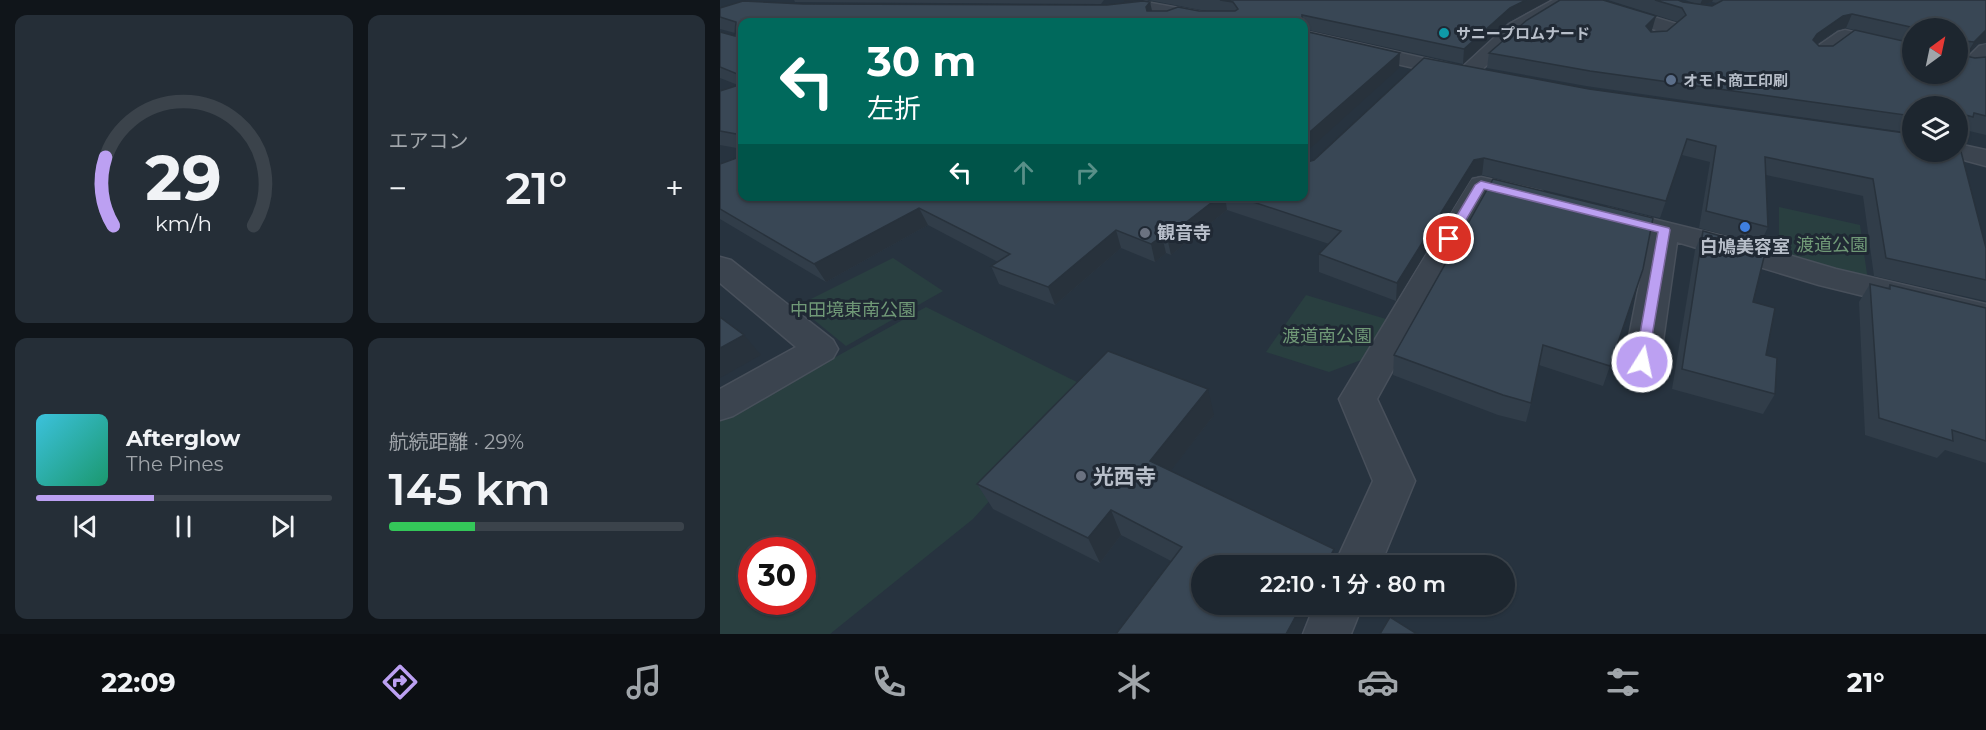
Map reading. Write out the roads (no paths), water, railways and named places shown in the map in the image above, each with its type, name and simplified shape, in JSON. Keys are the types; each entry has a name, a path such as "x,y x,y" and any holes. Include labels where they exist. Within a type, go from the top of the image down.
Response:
{"street":[{"path":"1146,7 1202,0"},
{"path":"1466,74 1516,28 1566,0"},
{"path":"1594,4 1670,28 1654,40"},
{"path":"1086,11 1112,5 1146,7 1205,18"},
{"path":"1167,18 1176,13"},
{"path":"1819,54 1845,36 1902,50"},
{"path":"1308,38 1488,78"},
{"path":"1968,66 1986,50"},
{"path":"1400,80 1418,64"},
{"path":"1968,154 1986,158"},
{"path":"1362,555 1394,481 1358,399 1481,185 1721,244 1830,279 1986,315"},
{"path":"1642,362 1664,230"},
{"path":"720,267 821,349 720,406"},
{"path":"1327,634 1335,615"}],"place":[{"name":"サニープロムナード","path":"1444,33"},
{"name":"オモト商工印刷","path":"1671,80"},
{"name":"白鳩美容室","path":"1745,227"},
{"name":"観音寺","path":"1145,233"},
{"name":"光西寺","path":"1081,476"}],"park label":[{"name":"渡道公園","path":"1832,245"},
{"name":"中田境東南公園","path":"853,310"},
{"name":"渡道南公園","path":"1327,336"}]}
